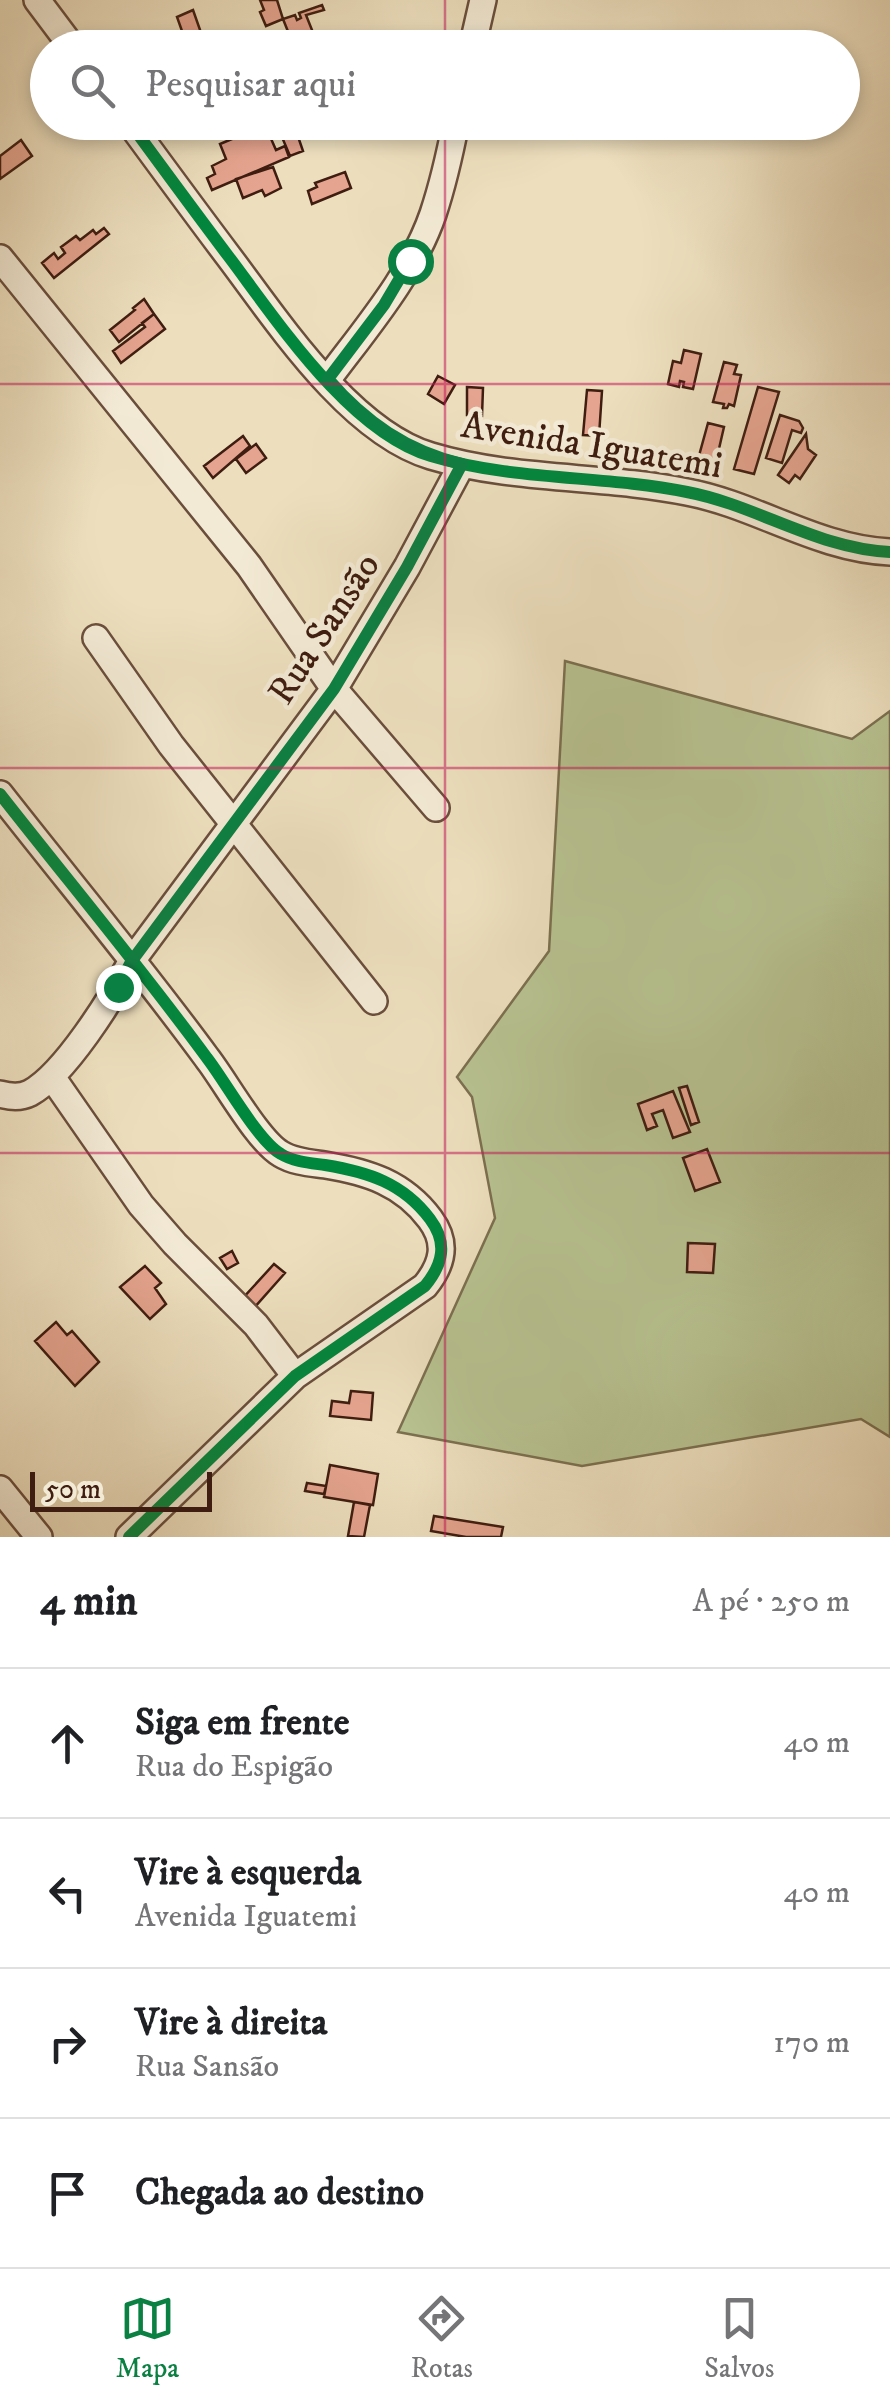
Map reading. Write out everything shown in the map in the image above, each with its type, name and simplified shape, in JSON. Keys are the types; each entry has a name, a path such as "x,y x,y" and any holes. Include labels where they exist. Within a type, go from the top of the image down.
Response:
{"street":[{"path":"37,0 59,30"},
{"path":"476,30 482,0"},
{"name":"Avenida Iguatemi","path":"141,140 298,350 354,409 394,438 428,456 462,464 523,474 646,484 724,499 805,534 890,552"},
{"path":"328,379 384,305 410,261 432,216 451,140"},
{"path":"0,258 249,566 334,689 436,808"},
{"name":"Rua Sansão","path":"52,1077 104,1007 131,962 334,689 407,567 462,464"},
{"path":"96,638 171,744 374,1001"},
{"path":"0,794 206,1056 266,1141 281,1154 380,1177 416,1200 439,1231 443,1248 439,1270 425,1286 295,1376 129,1537"},
{"path":"0,1094 28,1095 52,1077 141,1204 256,1325 295,1376"},
{"path":"0,1489 39,1537"}],"green space":[{"path":"565,661 852,739 890,711 890,1437 861,1419 582,1466 398,1432 495,1218 472,1097 457,1077 549,951"}],"building":[{"path":"260,0 277,0 283,19 266,26"},
{"path":"322,5 324,10 306,15 312,30 287,30 283,19 295,15 297,20 301,18 299,13"},
{"path":"193,10 200,30 182,30 177,17"},
{"path":"21,140 32,156 0,179 0,156"},
{"path":"229,140 272,140 276,150 285,146 289,157 212,190 207,178 215,174 212,166 226,159 220,144"},
{"path":"283,140 299,140 303,151 290,156"},
{"path":"273,167 281,188 265,196 262,190 243,198 236,179"},
{"path":"345,172 351,188 312,204 308,191 317,187 315,183"},
{"path":"104,228 109,234 54,278 42,263 54,253 58,259 65,253 61,247 76,236 80,240 93,230 96,234"},
{"path":"144,299 154,314 119,342 110,330"},
{"path":"154,314 165,329 121,363 113,351 145,327 142,323"},
{"path":"684,350 701,354 693,389 683,387 684,382 680,381 679,387 668,384 673,361 681,363"},
{"path":"724,362 737,365 734,374 741,375 734,406 729,404 727,408 713,402"},
{"path":"438,376 455,385 444,404 428,394"},
{"path":"467,387 483,388 482,416 467,415"},
{"path":"758,387 779,392 754,474 734,469"},
{"path":"587,390 602,391 599,436 583,435"},
{"path":"780,415 799,421 803,428 801,433 792,430 782,463 766,458"},
{"path":"708,423 724,427 715,466 697,463"},
{"path":"806,434 808,449 816,455 800,479 795,475 789,483 778,475"},
{"path":"243,436 250,446 213,478 204,466"},
{"path":"256,444 266,458 246,473 236,459"},
{"path":"687,1086 699,1122 691,1125 679,1088"},
{"path":"673,1091 690,1132 673,1138 663,1110 652,1114 657,1126 647,1130 638,1104"},
{"path":"707,1149 720,1182 695,1191 683,1158"},
{"path":"688,1243 715,1244 713,1273 687,1272"},
{"path":"232,1251 238,1263 227,1269 220,1258"},
{"path":"274,1264 285,1273 254,1308 243,1298"},
{"path":"145,1266 161,1283 155,1288 166,1304 150,1319 120,1287"},
{"path":"56,1322 67,1335 72,1331 99,1362 75,1386 35,1341"},
{"path":"351,1391 373,1393 371,1420 330,1416 332,1401 349,1403"},
{"path":"330,1465 378,1474 373,1505 324,1497"},
{"path":"307,1483 326,1486 324,1494 305,1491"},
{"path":"354,1502 370,1505 364,1537 348,1536"},
{"path":"434,1516 503,1527 501,1537 431,1531"}],"cycle path":[{"path":"142,140 318,372 372,424 401,443 431,456 494,470 687,492 738,506 838,543 890,552"},
{"path":"0,794 157,991 272,1147 291,1159 356,1171 396,1188 430,1219 441,1245 436,1270 425,1286 295,1376 129,1537"}],"route":[{"path":"118,987 131,962 334,689 407,567 462,464 428,456 394,438 354,409 328,379 384,305 410,261"}]}
